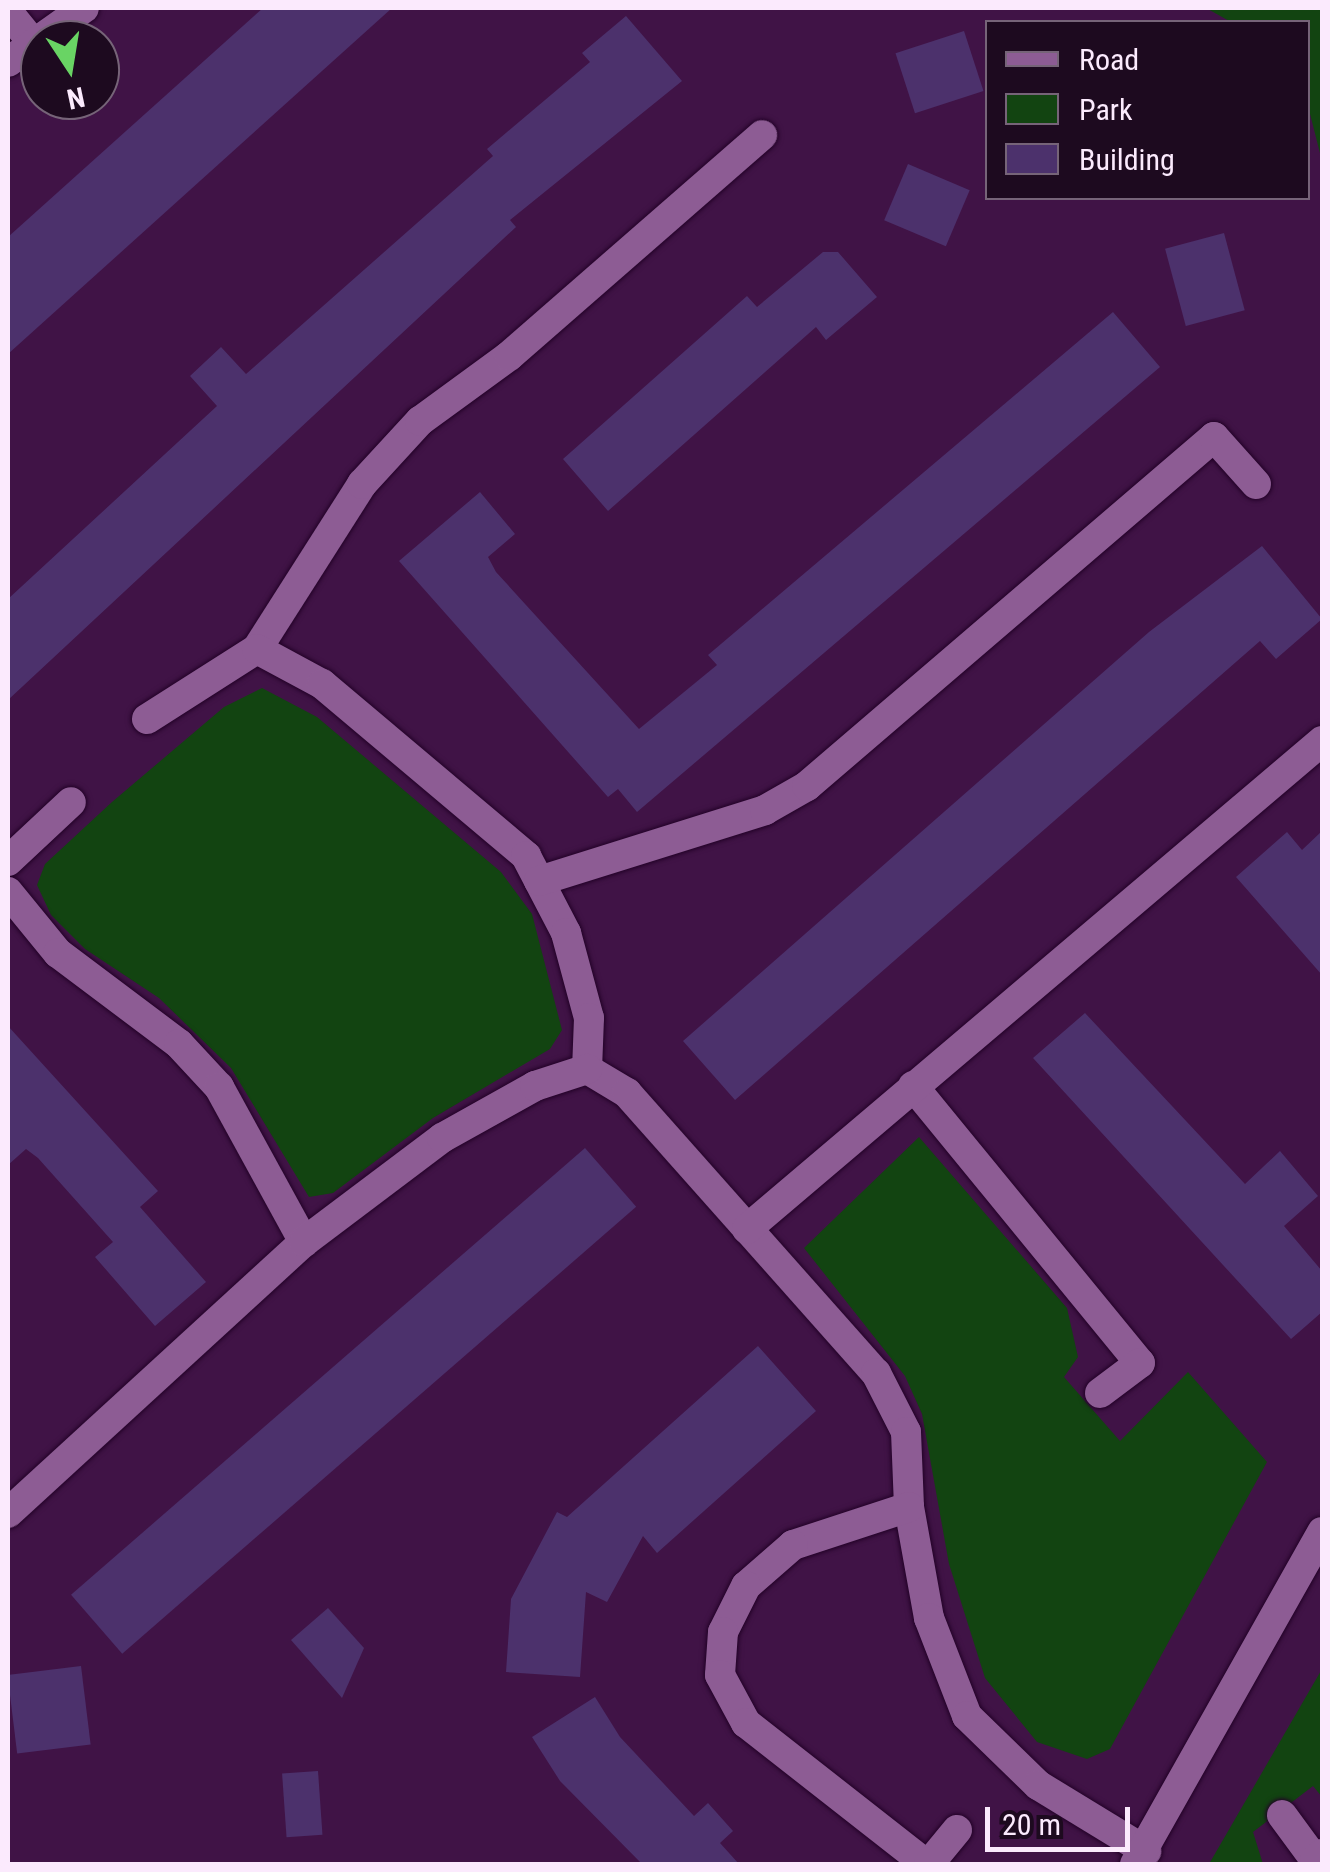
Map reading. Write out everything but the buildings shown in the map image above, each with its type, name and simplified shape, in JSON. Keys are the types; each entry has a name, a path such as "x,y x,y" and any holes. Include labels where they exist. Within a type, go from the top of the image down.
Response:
{"street":[{"path":"147,719 257,649 362,484 420,421 509,356 762,135"},
{"path":"539,881 765,810 807,786 1214,437 1256,484"},
{"path":"257,649 322,684 526,856 566,933 589,1018 587,1070"},
{"path":"747,1228 1322,742"},
{"path":"8,861 71,802"},
{"path":"8,892 58,953 179,1044 218,1087 304,1242"},
{"path":"8,1513 304,1242 442,1138 535,1086 587,1070 627,1093 876,1373 906,1432 909,1507 929,1618 967,1716 1038,1785 1140,1858 1322,1532"},
{"path":"913,1086 1140,1363 1100,1393"},
{"path":"909,1507 793,1546 746,1586 724,1632 720,1675 746,1723 928,1864 957,1830"},
{"path":"1282,1815 1315,1860 1322,1854"}],"green space":[{"path":"1206,8 1322,8 1322,161 1310,114 1310,20 1227,20"},
{"path":"262,688 317,717 501,872 532,914 562,1030 550,1049 433,1118 333,1193 309,1197 231,1068 159,998 85,949 51,915 37,885 45,864 112,802 224,707"},
{"path":"919,1137 1067,1308 1078,1357 1064,1377 1120,1441 1188,1372 1267,1462 1110,1749 1087,1759 1037,1742 985,1678 949,1564 922,1414 905,1376 804,1248"},
{"path":"1322,1669 1322,1797 1313,1786 1253,1832 1263,1864 1209,1864"}]}
